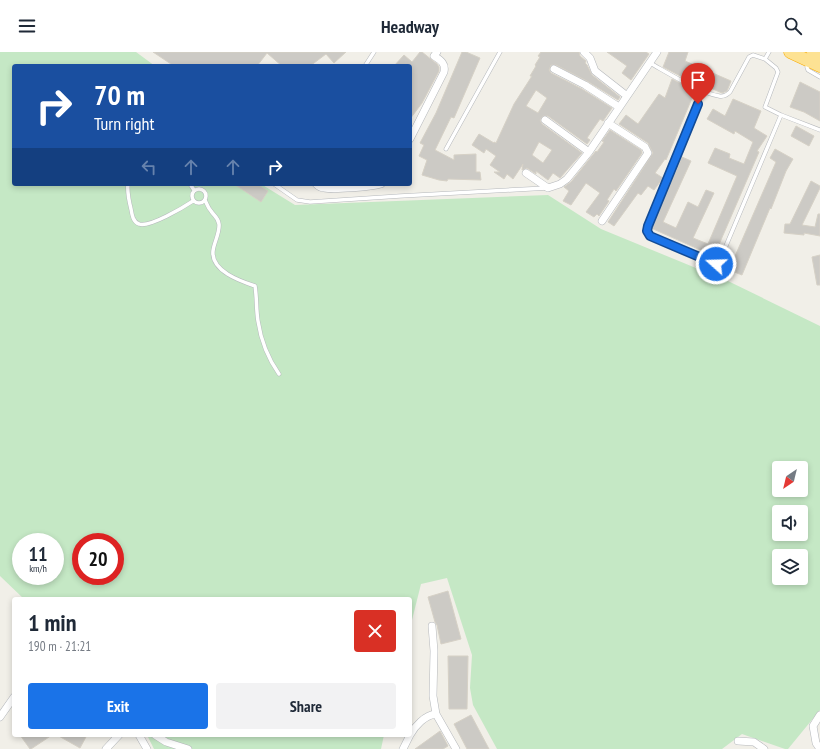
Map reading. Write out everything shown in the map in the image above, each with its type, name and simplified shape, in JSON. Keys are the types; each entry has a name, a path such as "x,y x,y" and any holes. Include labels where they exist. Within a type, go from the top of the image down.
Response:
{"highway":[{"path":"790,52 814,60 820,55"}],"street":[{"path":"412,135 444,72 444,63 436,54 427,52"},
{"path":"584,52 590,58 595,71 626,96"},
{"path":"526,173 548,188 560,184 567,179 589,152 657,52"},
{"path":"554,69 585,85 619,107"},
{"path":"545,120 589,152"},
{"path":"602,221 648,153 646,148 608,123"},
{"path":"318,186 326,189 372,186"},
{"path":"432,626 434,651 433,696 436,714 456,749"},
{"path":"0,717 12,700"},
{"path":"412,732 428,716 436,714"},
{"path":"820,715 813,726 816,743 820,748"},
{"path":"106,749 117,737"},
{"path":"140,737 147,749"},
{"path":"158,737 166,742 188,749"},
{"path":"403,749 409,737"},
{"path":"738,741 754,742 764,749"}],"lane":[{"path":"366,64 374,52"},
{"path":"446,149 500,52"},
{"path":"765,59 769,52"},
{"path":"650,63 703,91 719,96 727,95 731,90 749,57 753,55 765,59 776,68 778,72 765,106 781,115 820,130"},
{"path":"814,60 807,68 810,72 820,77"},
{"path":"703,91 647,231 650,236 716,264 720,260 781,115"},
{"path":"128,186 133,219 139,224 145,225 167,216 193,201 199,203 205,200"},
{"path":"191,186 194,190"},
{"path":"277,186 297,200 310,202 548,188"},
{"path":"194,190 200,188 205,192 205,200 210,211 218,218 219,225 213,252 216,264 236,279 255,286 258,320 262,341 269,359 279,374"},
{"path":"193,201 192,193 194,190"}],"green space":[{"path":"0,52 136,52 152,64 12,64 12,186 264,186 295,205 548,195 601,229 730,282 820,326 820,710 788,749 742,734 722,749 497,749 473,705 470,688 472,655 447,578 421,584 412,620 412,597 22,597 0,576"},
{"path":"148,737 384,737 381,749 154,749"}],"building":[{"path":"153,52 346,52 334,63 326,54 313,64 280,64 267,53 259,64 171,64"},
{"path":"420,52 422,52 437,64 439,71 422,103 412,116 412,64 396,64 404,55 412,62"},
{"path":"462,52 466,52 480,58 454,118 451,117 435,150 454,160 454,155 476,154 476,172 480,172 481,180 439,180 422,175 427,160 419,156 424,145 420,143 436,113"},
{"path":"541,52 579,52 580,56 586,61 585,63 592,75 620,97 618,100 587,81 556,65 551,65 549,70 551,73 582,89 612,108 603,121 600,119 593,129 587,138 590,140 587,144 548,116 543,116 540,120 542,124 582,153 560,178 553,173 548,180 536,171 536,174 527,168 522,170 523,164 513,179 507,174 504,179 494,172 500,172 490,165 496,156 486,149 484,153 472,145 479,134 496,143 514,104 532,76 530,76 540,57 538,56","holes":["536,90 547,98 538,113 526,106","539,142 552,150 543,163 532,155"]},
{"path":"607,52 646,52 649,54 631,80 622,73 627,66"},
{"path":"669,52 688,52 685,61 731,81 727,91 722,93 699,83 698,85 663,67"},
{"path":"672,79 695,91 666,160 665,159 655,173 663,178 654,190 648,186 641,195 638,193 614,226 608,222 653,153 648,143 619,124 626,115 638,124 659,94 665,98"},
{"path":"800,82 820,92 820,121 804,112 790,107"},
{"path":"733,99 761,111 754,128 767,136 757,151 759,152 714,256 651,228 682,157 691,161 663,222 676,228 688,202 698,207 706,190 714,193 693,238 708,244 737,176 708,163 715,148 730,154 729,158 744,164 753,142 735,131 734,134 707,119 713,109 725,116"},
{"path":"796,126 814,136 809,146 791,136"},
{"path":"610,130 641,150 642,153 616,191 614,189 607,200 609,201 599,216 597,214 594,217 586,212 600,193 586,183 571,205 563,201 569,191 564,187 571,182 596,151 597,152 604,142 602,141"},
{"path":"775,149 793,159 786,171 742,275 729,270 776,162 770,158"},
{"path":"811,181 820,186 820,188 802,225 815,227 818,214 820,214 820,236 804,233 804,235 784,233 785,224 790,224"},
{"path":"237,186 260,186 268,191 261,202"},
{"path":"820,255 820,285 817,285 812,257"},
{"path":"448,591 461,639 441,644 437,625 428,597"},
{"path":"448,656 468,656 467,709 449,709"},
{"path":"471,715 489,749 467,749 454,724"},
{"path":"440,731 448,746 443,749 415,749"},
{"path":"21,737 49,737 31,749"},
{"path":"61,737 86,737 80,748"}],"route":[{"path":"698,104 647,231 650,236 716,264"}]}
